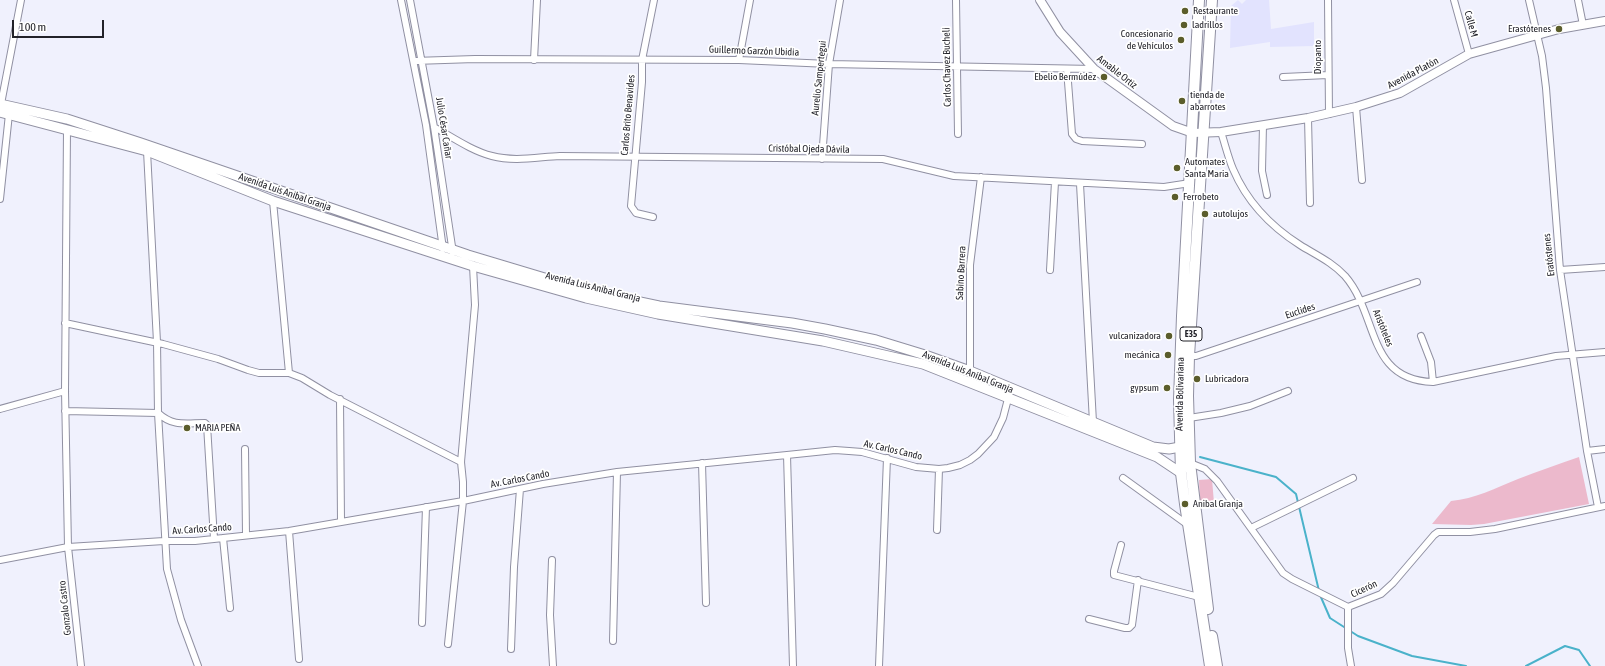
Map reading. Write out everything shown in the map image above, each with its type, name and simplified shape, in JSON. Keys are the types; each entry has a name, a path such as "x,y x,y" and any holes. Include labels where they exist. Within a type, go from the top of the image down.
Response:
{"highway":[{"name":"Avenida Bolivariana","path":"1199,0 1179,377 1180,447 1181,473 1188,525 1210,666"},
{"name":"Avenida Bolivariana","path":"1212,0 1190,356 1189,418 1190,463 1208,612 1217,666"}],"main road":[{"name":"Avenida Luis Anibal Granja","path":"2,109 146,151 273,201 444,251"},
{"name":"Avenida Luis Anibal Granja","path":"2,109 67,119 454,255 588,291 659,306 825,329 876,340 970,371 1153,447 1169,449 1180,447"},
{"name":"Avenida Luis Anibal Granja","path":"454,255 473,266 586,298 629,308 823,341 923,364 1157,458 1181,473"}],"street":[{"path":"0,199 2,109 21,0"},
{"name":"Julio César Cañar","path":"401,0 426,125 444,251"},
{"name":"Julio César Cañar","path":"410,0 434,127 454,255"},
{"path":"534,60 537,0"},
{"name":"Carlos Brito Benavides","path":"653,217 636,213 633,211 631,206 642,82 642,60 654,0"},
{"path":"739,60 750,0"},
{"name":"Aurelio Sampertegui","path":"822,159 829,64 840,0"},
{"name":"Carlos Chavez Bucheli","path":"956,0 958,134"},
{"name":"Amable Ortiz","path":"1040,0 1060,32 1094,69 1173,126 1193,133 1203,132"},
{"name":"Diopanto","path":"1328,0 1329,114"},
{"name":"Calle M","path":"1454,0 1469,54"},
{"name":"Eratóstenes","path":"1529,0 1538,35 1546,88 1560,270 1587,452 1602,507"},
{"path":"1578,0 1583,25"},
{"name":"Avenida Platón","path":"1203,132 1221,132 1308,118 1356,107 1400,93 1469,54 1538,35 1605,21"},
{"name":"Guillermo Garzón Ubidia","path":"414,61 739,60 829,64 1094,69"},
{"path":"1067,69 1072,134 1076,139 1082,142 1142,144"},
{"path":"1283,77 1328,75"},
{"path":"1356,107 1362,180"},
{"path":"1308,118 1310,203"},
{"path":"1263,125 1262,171 1267,195"},
{"name":"Cristóbal Ojeda Dávila","path":"434,127 483,153 493,156 521,159 560,156 883,159 954,176 1080,184 1164,187 1190,183"},
{"name":"Gonzalo Castro","path":"67,129 65,411 68,547 81,666"},
{"name":"Aristóteles","path":"1221,132 1233,169 1248,197 1270,224 1300,245 1335,266 1346,278 1361,301 1382,355 1392,367 1404,376 1418,382 1433,382 1572,353 1605,352"},
{"path":"146,151 157,342 158,413 164,541 167,569 180,620 198,666"},
{"name":"Sabino Barrera","path":"970,371 970,265 981,177"},
{"path":"1050,270 1055,182"},
{"path":"1080,184 1093,422"},
{"path":"273,201 289,373"},
{"path":"448,644 462,501 463,482 461,462 475,305 473,266"},
{"path":"1560,270 1605,266"},
{"name":"Euclides","path":"1190,356 1196,356 1416,282"},
{"path":"66,322 157,342 218,359 248,370 289,373 302,378 461,462"},
{"path":"1421,336 1431,362 1433,382"},
{"name":"Av. Carlos Cando","path":"0,560 68,547 214,539 289,531 617,472 835,450 862,452 916,467 938,469 960,465 978,454 994,437 1003,418 1011,388"},
{"path":"0,409 65,391"},
{"path":"1189,418 1221,413 1250,406 1288,392"},
{"path":"340,399 341,522"},
{"path":"65,411 158,413 165,420 176,423 205,423 207,425 214,539"},
{"path":"245,449 246,535"},
{"path":"1587,452 1605,449"},
{"path":"787,455 793,666"},
{"path":"879,666 887,458"},
{"path":"702,463 706,603"},
{"name":"Cicerón","path":"1190,463 1205,469 1217,481 1283,573 1348,607 1381,594 1393,583 1438,532 1495,530 1602,507"},
{"path":"937,530 938,469"},
{"path":"613,641 617,472"},
{"path":"1124,478 1188,525"},
{"path":"1251,528 1353,478"},
{"path":"511,649 514,568 520,489"},
{"path":"422,623 426,507"},
{"path":"289,531 300,659"},
{"path":"223,538 230,608"},
{"path":"1121,545 1114,575 1199,597"},
{"path":"552,560 550,614 552,666"},
{"path":"1089,619 1129,628 1132,625 1138,580"},
{"path":"1348,607 1348,648 1351,666"}],"shaded area":[{"path":"1238,0 1242,4 1246,0 1269,0 1271,29 1314,22 1314,46 1270,47 1270,42 1230,48 1231,6"},
{"path":"1579,457 1589,504 1484,524 1432,524 1451,501 1477,496 1533,473"},
{"path":"1212,479 1214,503 1200,505 1199,480"}],"waterway":[{"path":"1200,457 1276,477 1296,494 1319,591"},
{"path":"1320,595 1330,618 1358,636 1412,656 1466,666"},
{"path":"1526,666 1565,646 1579,650 1590,666"}],"place":[{"name":"Restaurante","path":"1185,11"},
{"name":"ladrillos","path":"1184,25"},
{"name":"Erastótenes","path":"1559,29"},
{"name":"Concesionario de Vehículos","path":"1181,40"},
{"name":"Ebelio Bermúdez","path":"1104,77"},
{"name":"tienda de abarrotes","path":"1182,101"},
{"name":"Automates Santa Maria","path":"1177,168"},
{"name":"Ferrobeto","path":"1175,197"},
{"name":"autolujos","path":"1205,214"},
{"name":"vulcanizadora","path":"1169,336"},
{"name":"mecánica","path":"1168,355"},
{"name":"Lubricadora","path":"1197,379"},
{"name":"gypsum","path":"1167,388"},
{"name":"MARIA PEÑA","path":"187,428"},
{"name":"Anibal Granja","path":"1185,504"}]}
